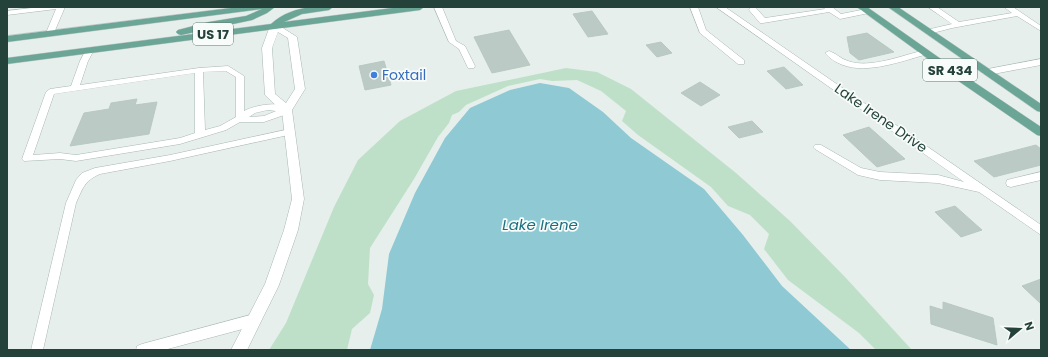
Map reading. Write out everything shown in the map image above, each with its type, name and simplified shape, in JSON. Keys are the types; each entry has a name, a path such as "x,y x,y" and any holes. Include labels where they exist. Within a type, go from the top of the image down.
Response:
{"main road":[{"name":"US 17","path":"7,39 260,7"},
{"path":"126,46 207,25 246,19 266,11 271,7"},
{"path":"275,26 283,18 298,12 329,7"},
{"name":"US 17","path":"7,61 420,7"},
{"name":"SR 434","path":"892,7 1041,109"},
{"name":"SR 434","path":"864,9 1041,132"}],"street":[{"path":"239,350 272,284 291,230 298,199 287,110 300,89 292,37 275,26 267,48 270,95 287,110"},
{"path":"988,72 1041,62"}],"lane":[{"path":"7,13 60,7 50,34"},
{"path":"438,7 453,42 462,48 471,66"},
{"path":"694,7 703,31 741,62"},
{"name":"Lake Irene Drive","path":"720,7 794,57 1041,231"},
{"path":"932,7 957,24"},
{"path":"1008,7 1041,28"},
{"path":"753,10 763,21 829,8 840,17 864,9"},
{"path":"929,32 957,24 1019,14"},
{"path":"74,88 84,61 90,50"},
{"path":"829,52 847,64 860,65 884,62 925,52"},
{"path":"240,119 240,76 228,68 199,70 50,92 27,160 60,156 76,158 180,141 223,128 240,119 255,121 270,118 287,110"},
{"path":"199,70 200,135"},
{"path":"37,350 71,203 75,191 86,176 98,171 170,158 290,132"},
{"path":"818,147 858,171 880,176 938,179 984,192"},
{"path":"1011,183 1041,176"},
{"path":"142,350 254,320"}],"green space":[{"path":"566,68 597,72 631,89 736,173 790,221 846,278 912,350 876,350 859,333 788,280 764,249 769,234 750,215 728,206 711,187 638,135 622,121 626,111 601,91 577,80 552,81 540,79 508,86 466,105 459,112 452,115 449,123 438,137 414,179 370,248 368,284 374,295 370,313 352,329 347,350 269,350 286,323 334,207 358,160 400,121 456,91"}],"water":[{"name":"Lake Irene","path":"540,83 569,88 603,112 631,138 704,189 743,235 782,286 851,350 370,350 382,309 389,254 415,193 445,138 470,108 510,90"}],"building":[{"path":"592,11 608,34 588,37 573,14"},
{"path":"509,30 530,65 492,73 474,37"},
{"path":"867,33 894,52 859,60 850,53 847,37"},
{"path":"661,42 672,53 657,57 646,45"},
{"path":"384,61 391,85 365,90 359,66"},
{"path":"784,67 803,85 786,89 767,71"},
{"path":"700,82 720,95 701,106 681,93"},
{"path":"137,99 135,105 157,102 149,134 70,146 84,113 109,109 111,103"},
{"path":"752,121 763,132 739,138 728,127"},
{"path":"869,127 905,159 877,167 843,135"},
{"path":"1036,145 1041,149 1041,165 994,177 974,161"},
{"path":"955,206 982,230 961,237 935,212"},
{"path":"1041,279 1041,304 1022,286"},
{"path":"943,302 993,318 997,345 931,324 930,306 943,310"}],"place":[{"name":"Foxtail","path":"374,75"}]}
